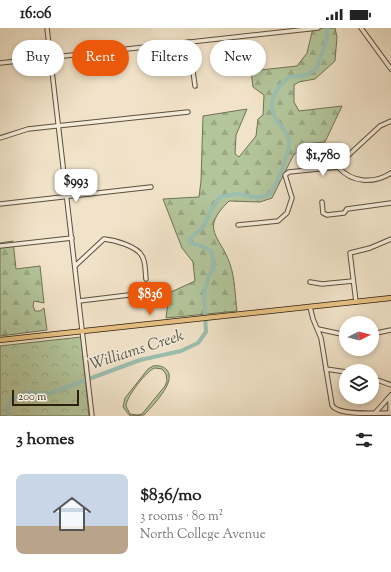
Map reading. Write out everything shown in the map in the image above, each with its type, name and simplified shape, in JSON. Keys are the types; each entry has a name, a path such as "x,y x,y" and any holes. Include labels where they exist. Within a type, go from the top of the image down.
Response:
{"main road":[{"path":"0,340 391,298"}],"street":[{"path":"47,28 48,40"},
{"path":"202,41 318,28"},
{"path":"361,28 391,68"},
{"path":"64,56 137,48"},
{"path":"0,63 12,62"},
{"path":"52,76 92,416"},
{"path":"194,76 195,86"},
{"path":"0,138 28,129 59,127 188,112"},
{"path":"338,167 340,163 380,126 391,121"},
{"path":"238,225 278,221 283,218 292,198 286,175 289,172 338,167 349,176 362,180 378,179 391,173"},
{"path":"0,204 150,187"},
{"path":"322,202 323,213 327,215 344,214 347,209 391,203"},
{"path":"0,246 72,238"},
{"path":"75,266 104,239 110,240 140,253 144,261 146,278"},
{"path":"356,302 350,252 368,249 391,239"},
{"path":"310,282 322,284 353,281"},
{"path":"79,301 129,295"},
{"path":"310,307 322,338 332,405 335,411 350,414 391,413 390,396"},
{"path":"318,329 339,334"},
{"path":"379,333 391,330"},
{"path":"326,369 339,371"},
{"path":"379,381 391,385"},
{"path":"374,414 390,396"}],"green space":[{"path":"313,28 335,28 337,37 335,61 315,79 299,82 294,85 294,102 299,111 342,106 325,142 304,144 293,156 272,198 260,202 229,201 215,219 213,226 214,232 232,269 237,311 166,318 169,293 195,281 193,262 182,248 163,199 199,197 201,181 203,116 247,109 236,135 235,154 239,157 256,136 258,119 263,115 264,95 253,87 252,76 266,76 266,69 297,66 307,53"},
{"path":"13,241 16,269 40,266 44,303 34,301 33,306 35,311 40,311 44,308 47,330 0,336 0,243"},
{"path":"81,337 89,416 0,416 0,346"},
{"path":"153,366 160,366 164,368 167,370 169,375 169,381 162,394 144,415 130,416 123,407 125,398 148,369","holes":["155,368 162,369 166,374 167,381 165,386 142,414 130,414 126,406 133,391 151,370"]}],"waterway":[{"name":"Williams Creek","path":"10,416 6,410 11,400 22,394 32,392 48,394 140,360 181,351 198,343 206,332 204,294 209,275 214,268 212,252 202,246 190,243 190,239 204,226 211,210 220,197 236,194 261,197 272,191 282,168 289,144 285,131 274,116 272,109 273,97 280,86 289,77 307,75 317,68 327,38 327,28"}]}
